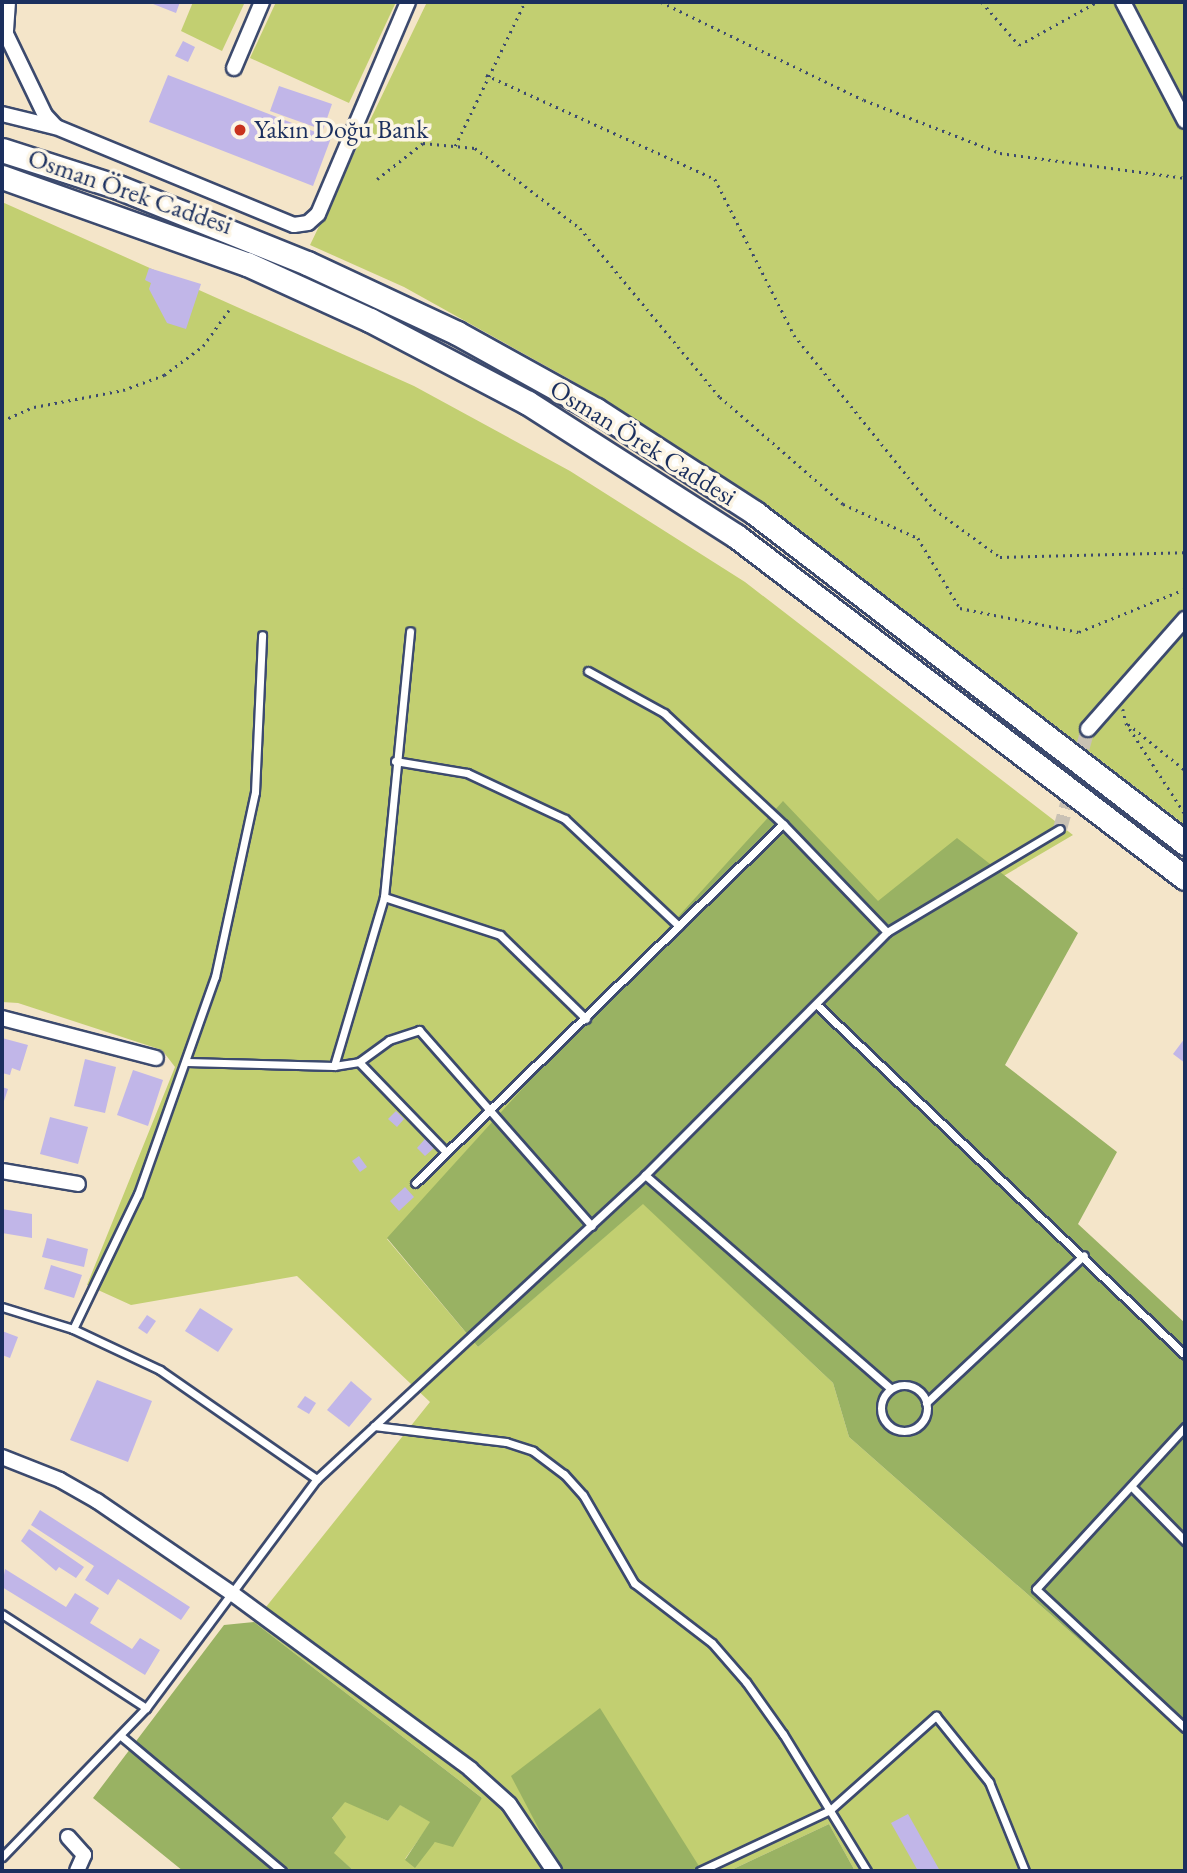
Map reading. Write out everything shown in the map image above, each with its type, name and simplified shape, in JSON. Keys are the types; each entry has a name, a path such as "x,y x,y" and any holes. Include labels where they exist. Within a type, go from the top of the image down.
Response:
{"main road":[{"name":"Osman Örek Caddesi","path":"2,150 118,187 307,263 457,333 596,410 755,513 1185,843"},
{"name":"Osman Örek Caddesi","path":"2,177 106,210 247,264 370,320 528,403 736,536 1185,878"}],"street":[{"path":"8,2 6,34 45,115 56,127"},
{"path":"234,68 262,2"},
{"path":"2,114 56,127 294,225 307,223 318,214 408,2"},
{"path":"1123,2 1185,121"},
{"path":"1088,729 1121,695 1185,619"},
{"path":"2,1017 156,1058"},
{"path":"2,1171 78,1184"},
{"path":"2,1457 60,1480 97,1502 233,1594 491,1786 526,1825 554,1871"},
{"path":"68,1837 83,1855 77,1871"}],"lane":[{"path":"334,1066 384,897 395,761 410,631"},
{"path":"73,1329 138,1194 187,1062 215,976 255,792 262,635"},
{"path":"588,671 664,713 783,824 887,932"},
{"path":"395,761 467,773 565,819 680,926"},
{"path":"415,1183 586,1020 783,824"},
{"path":"2,1857 146,1708 317,1479 592,1226 818,1006 887,932 1059,829"},
{"path":"384,897 500,935 586,1020"},
{"path":"818,1006 1084,1255 1185,1355"},
{"path":"187,1062 334,1066 359,1062 389,1040 419,1030 592,1226"},
{"path":"359,1062 446,1152"},
{"path":"645,1175 890,1388 912,1386 926,1403"},
{"path":"890,1388 880,1408 886,1422 899,1430 920,1424 926,1403 1084,1255"},
{"path":"2,1307 73,1329 160,1370 317,1479"},
{"path":"374,1426 506,1442 533,1451 564,1474 583,1495 634,1583 712,1643 746,1682 867,1871"},
{"path":"1185,1427 1035,1589 1185,1728"},
{"path":"1132,1487 1185,1541"},
{"path":"2,1614 146,1708"},
{"path":"700,1871 830,1810 936,1716 989,1782 1025,1871"},
{"path":"121,1736 282,1871"},
{"path":"718,1863 722,1871"}],"path":[{"path":"455,146 486,75 525,2"},
{"path":"661,2 864,100 1000,153 1185,178"},
{"path":"982,2 1019,45 1097,2"},
{"path":"486,75 715,179 794,335 934,509 1000,557 1185,552"},
{"path":"377,179 423,143 475,148 580,228 720,397 843,504 918,538 960,608 1079,632 1185,589"},
{"path":"2,421 34,407 122,390 164,375 202,346 229,310"},
{"path":"1121,695 1126,723 1185,814"},
{"path":"1126,723 1185,770"}],"green space":[{"path":"193,2 245,2 222,51 181,31"},
{"path":"276,2 396,2 349,103 250,58"},
{"path":"427,2 1185,2 1185,825 778,514 571,380 404,287 310,245"},
{"path":"2,202 414,386 570,471 745,582 1073,835 387,1239 478,1347 643,1203 833,1383 849,1437 1185,1733 1185,1871 855,1871 829,1824 729,1871 354,1871 333,1853 332,1818 345,1801 388,1821 399,1804 431,1822 405,1859 435,1842 482,1798 254,1622 430,1402 297,1276 131,1305 87,1285 175,1067 162,1050 18,1003 2,1002"},
{"path":"783,801 878,901 957,838 1078,933 1005,1065 1117,1152 1078,1224 1185,1323 1185,1733 849,1437 833,1383 643,1204 478,1347 387,1238"},
{"path":"254,1622 482,1798 453,1847 435,1842 415,1868 405,1860 430,1822 400,1805 388,1821 345,1802 332,1818 346,1837 334,1853 354,1871 183,1871 93,1798 224,1625"},
{"path":"600,1708 702,1871 561,1871 511,1776"},
{"path":"829,1824 855,1871 729,1871"}],"building":[{"path":"148,2 180,2 176,13"},
{"path":"183,41 195,47 188,62 175,56"},
{"name":"Yakın Doğu Bank","path":"168,75 331,138 313,186 149,122"},
{"path":"279,86 332,104 323,130 270,111"},
{"path":"149,268 201,284 186,329 167,323 149,289 151,283 145,280"},
{"path":"2,1038 28,1045 20,1071 12,1068 10,1075 2,1073"},
{"path":"1185,1038 1185,1063 1173,1054"},
{"path":"85,1059 116,1067 105,1113 74,1106"},
{"path":"133,1070 163,1080 148,1126 117,1115"},
{"path":"2,1087 8,1089 4,1101 2,1100"},
{"path":"396,1111 404,1119 397,1127 388,1119"},
{"path":"50,1117 88,1127 78,1164 40,1154"},
{"path":"425,1139 434,1148 425,1156 417,1148"},
{"path":"359,1156 367,1167 360,1172 352,1161"},
{"path":"405,1187 414,1197 399,1211 390,1201"},
{"path":"2,1209 32,1214 32,1238 2,1233"},
{"path":"47,1238 88,1249 84,1267 42,1257"},
{"path":"51,1265 82,1275 74,1298 44,1289"},
{"path":"200,1308 233,1329 218,1352 185,1331"},
{"path":"147,1315 156,1321 147,1334 138,1328"},
{"path":"2,1331 18,1337 10,1358 2,1355"},
{"path":"97,1380 152,1401 128,1462 70,1440"},
{"path":"351,1381 372,1399 349,1427 327,1410"},
{"path":"305,1396 316,1403 309,1414 297,1407"},
{"path":"40,1510 190,1607 181,1620 118,1579 108,1595 85,1580 94,1566 31,1525"},
{"path":"29,1529 84,1567 76,1578 59,1567 56,1571 21,1541"},
{"path":"5,1569 66,1607 75,1593 99,1608 90,1623 132,1649 140,1638 160,1650 145,1675 2,1587"},
{"path":"908,1814 940,1871 918,1871 891,1823"}],"tunnel":[{"path":"1060,829 1088,729"}],"place":[{"name":"Yakın Doğu Bank","path":"240,130"}]}
